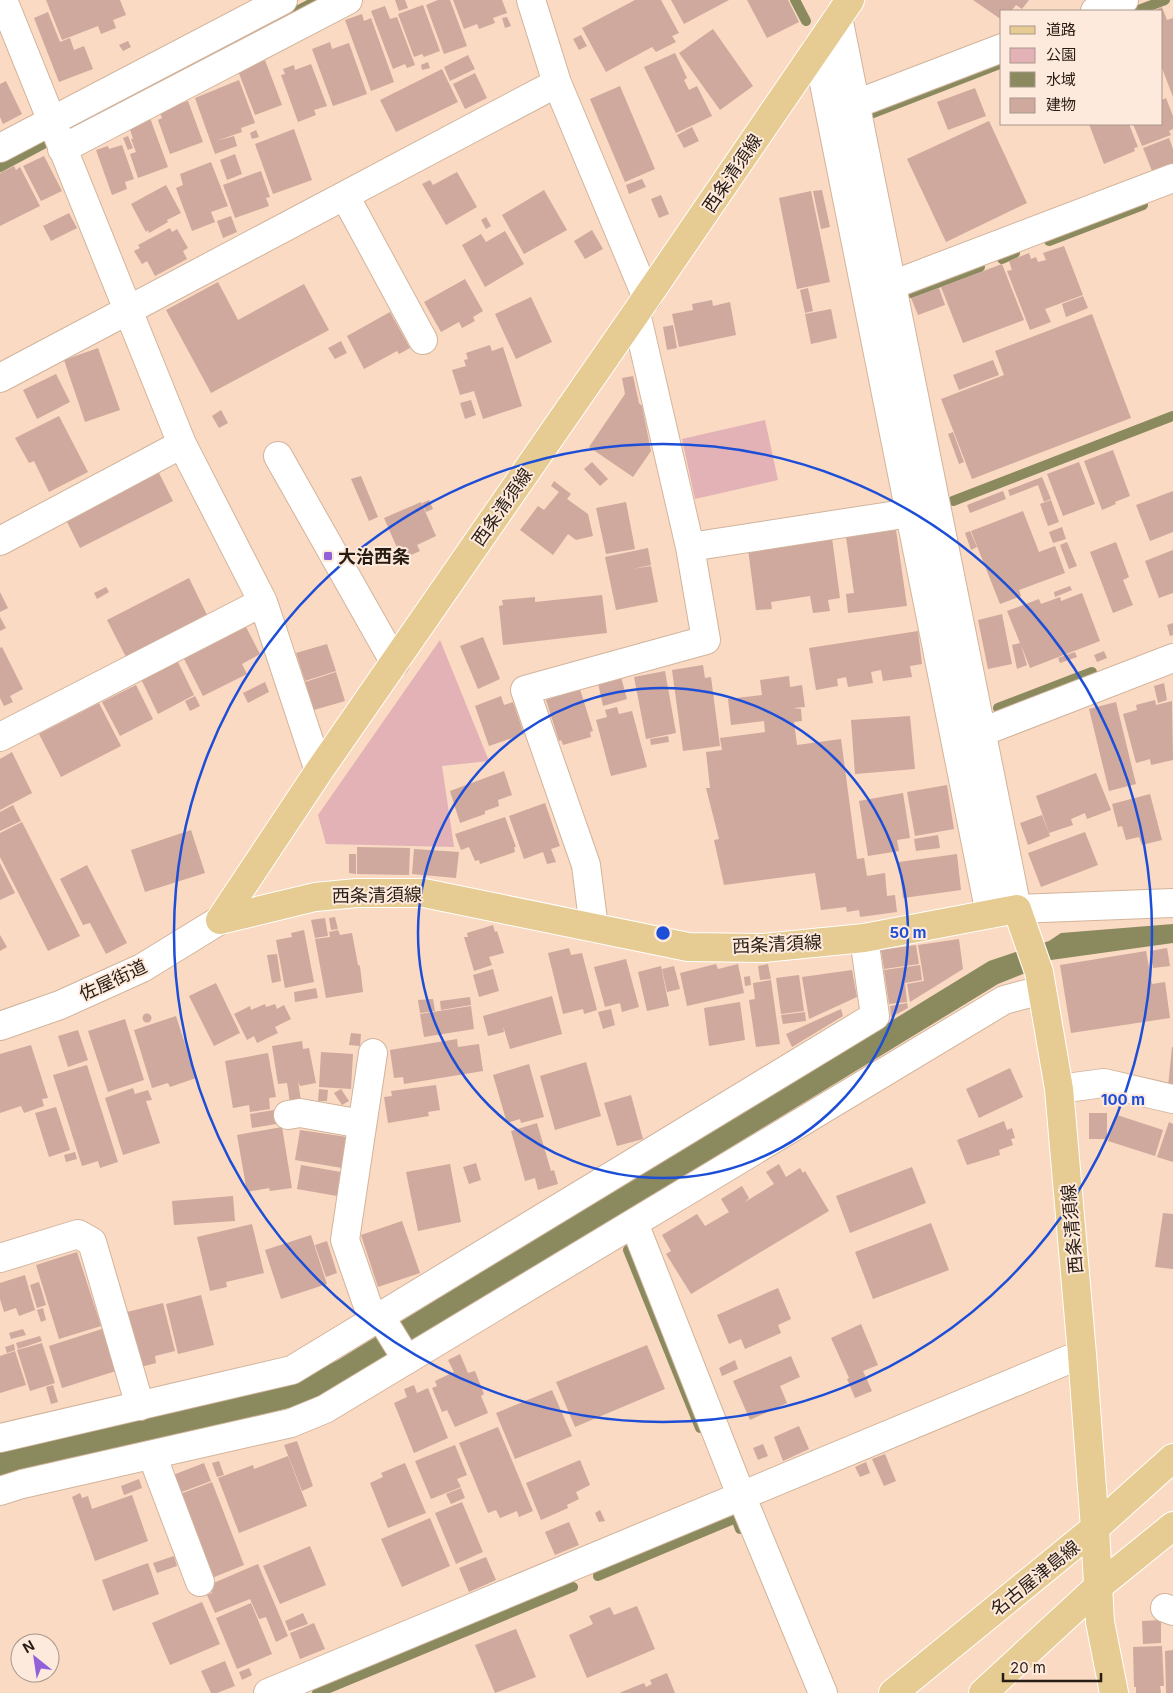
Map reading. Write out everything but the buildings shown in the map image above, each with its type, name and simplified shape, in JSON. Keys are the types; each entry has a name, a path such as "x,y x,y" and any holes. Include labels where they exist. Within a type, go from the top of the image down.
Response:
{"main road":[{"name":"西条清須線","path":"220,920 320,771 642,305 844,8"},
{"name":"西条清須線","path":"220,920 315,897 356,893 424,893 688,947 763,948 864,938 1017,909 1040,981 1060,1089 1096,1528 1100,1622 1114,1693"},
{"name":"名古屋津島線","path":"893,1693 1096,1528 1173,1458"},
{"path":"983,1693 1099,1586 1173,1526"}],"street":[{"path":"3,0 182,444 263,602 320,771"},
{"path":"0,148 283,0"},
{"path":"62,149 348,0"},
{"path":"531,0 557,83 642,305 690,547 706,640 524,690 586,865 594,928"},
{"path":"1098,10 1124,0"},
{"path":"844,8 856,104 1017,909 1173,903"},
{"path":"817,48 990,914"},
{"path":"856,104 1000,49"},
{"path":"0,378 557,83"},
{"path":"892,285 1173,178"},
{"path":"345,196 423,340"},
{"path":"0,541 182,444"},
{"path":"278,456 395,663"},
{"path":"690,547 910,513"},
{"path":"0,737 263,602"},
{"path":"982,732 1173,658"},
{"name":"佐屋街道","path":"0,1026 60,1005 142,968 220,920"},
{"path":"0,1438 292,1370 380,1321 875,1016 864,938"},
{"path":"0,1491 22,1484 290,1423 325,1410 405,1356 634,1223 1004,1000 1040,981"},
{"path":"373,1053 345,1240 380,1321 405,1356"},
{"path":"1060,1089 1104,1083 1173,1099"},
{"path":"288,1115 300,1113 362,1124"},
{"path":"634,1223 741,1495 823,1693"},
{"path":"0,1258 78,1234 92,1242 140,1406"},
{"path":"268,1693 1082,1354"},
{"path":"152,1455 200,1582"}],"green space":[{"path":"765,420 778,480 695,499 682,439"},
{"path":"440,640 489,761 442,766 454,847 326,844 318,815"}],"water":[{"path":"1173,924 1173,943 1051,960 998,984 388,1357 309,1403 0,1480 0,1452 292,1383 338,1360 989,961 1049,941 1061,933"}],"waterway":[{"path":"232,45 318,0"},
{"path":"795,0 806,21"},
{"path":"1139,10 1165,0"},
{"path":"873,113 1000,64"},
{"path":"0,167 45,143"},
{"path":"1049,241 1143,205"},
{"path":"1002,259 1015,253"},
{"path":"911,293 980,267"},
{"path":"953,501 1173,416"},
{"path":"998,708 1092,672"},
{"path":"628,1250 700,1428"},
{"path":"598,1576 736,1518 740,1529"},
{"path":"317,1693 573,1587"}],"place":[{"name":"大治西条","path":"328,556"}]}
